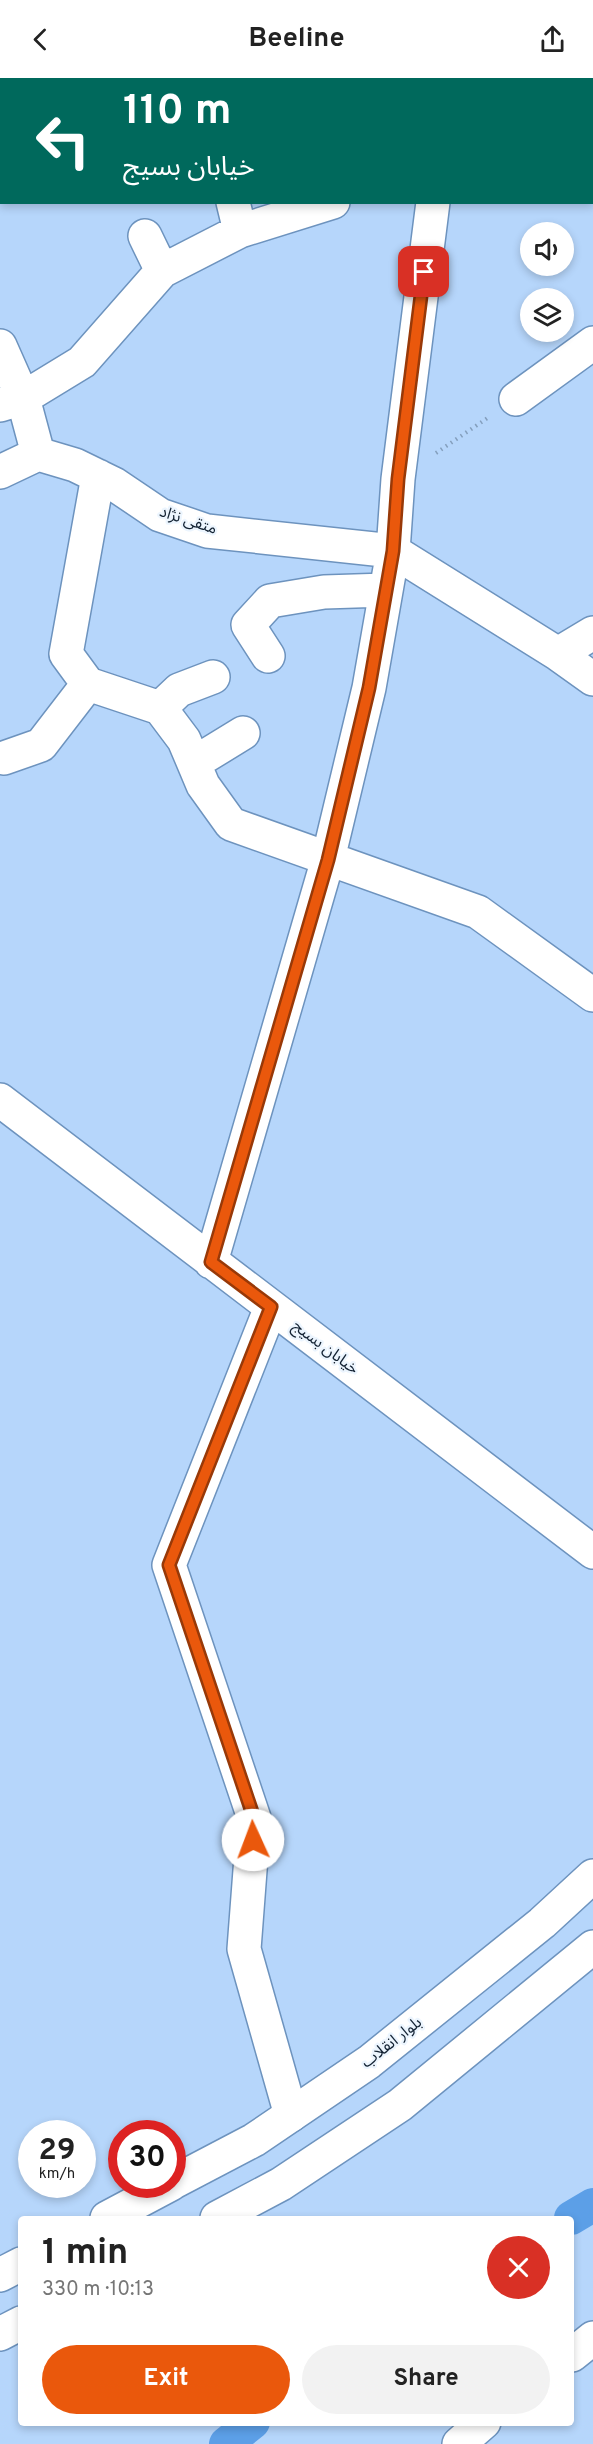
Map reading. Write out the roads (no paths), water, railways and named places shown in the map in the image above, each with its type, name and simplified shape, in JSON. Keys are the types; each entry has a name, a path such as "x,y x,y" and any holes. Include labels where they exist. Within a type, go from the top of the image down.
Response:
{"street":[{"path":"11,402 82,362 162,271 236,217 320,204"},
{"path":"211,1262 328,860 369,688 393,551 398,479 434,204"},
{"path":"145,236 162,271"},
{"path":"0,346 11,402 39,454 0,472"},
{"path":"516,399 591,347"},
{"name":"متقی نژاد","path":"39,454 75,465 114,484 160,515 207,531 393,551"},
{"path":"98,476 66,654 88,684 160,708 184,740 203,785 231,824 478,912 593,995"},
{"path":"393,551 558,654 593,679"},
{"path":"268,656 248,625 270,602 324,592 386,590"},
{"path":"558,654 593,633"},
{"path":"160,708 179,690 213,677"},
{"path":"4,758 41,745 88,684"},
{"path":"194,763 243,733"},
{"name":"خیابان بسیج","path":"0,1100 593,1552"},
{"path":"271,1307 169,1565 254,1818 244,1949 291,2115"},
{"name":"بلوار انقلاب","path":"186,2176 254,2140 369,2062 542,1923 593,1876"},
{"path":"221,2216 281,2184 400,2104 593,1947"},
{"name":"بلوار انقلاب","path":"111,2216 145,2198"},
{"path":"0,2275 18,2266"},
{"path":"0,2334 18,2325"},
{"path":"574,2353 593,2338"},
{"path":"459,2444 479,2426"}],"waterway":[{"path":"574,2216 593,2205"},
{"path":"226,2444 248,2426"}]}
